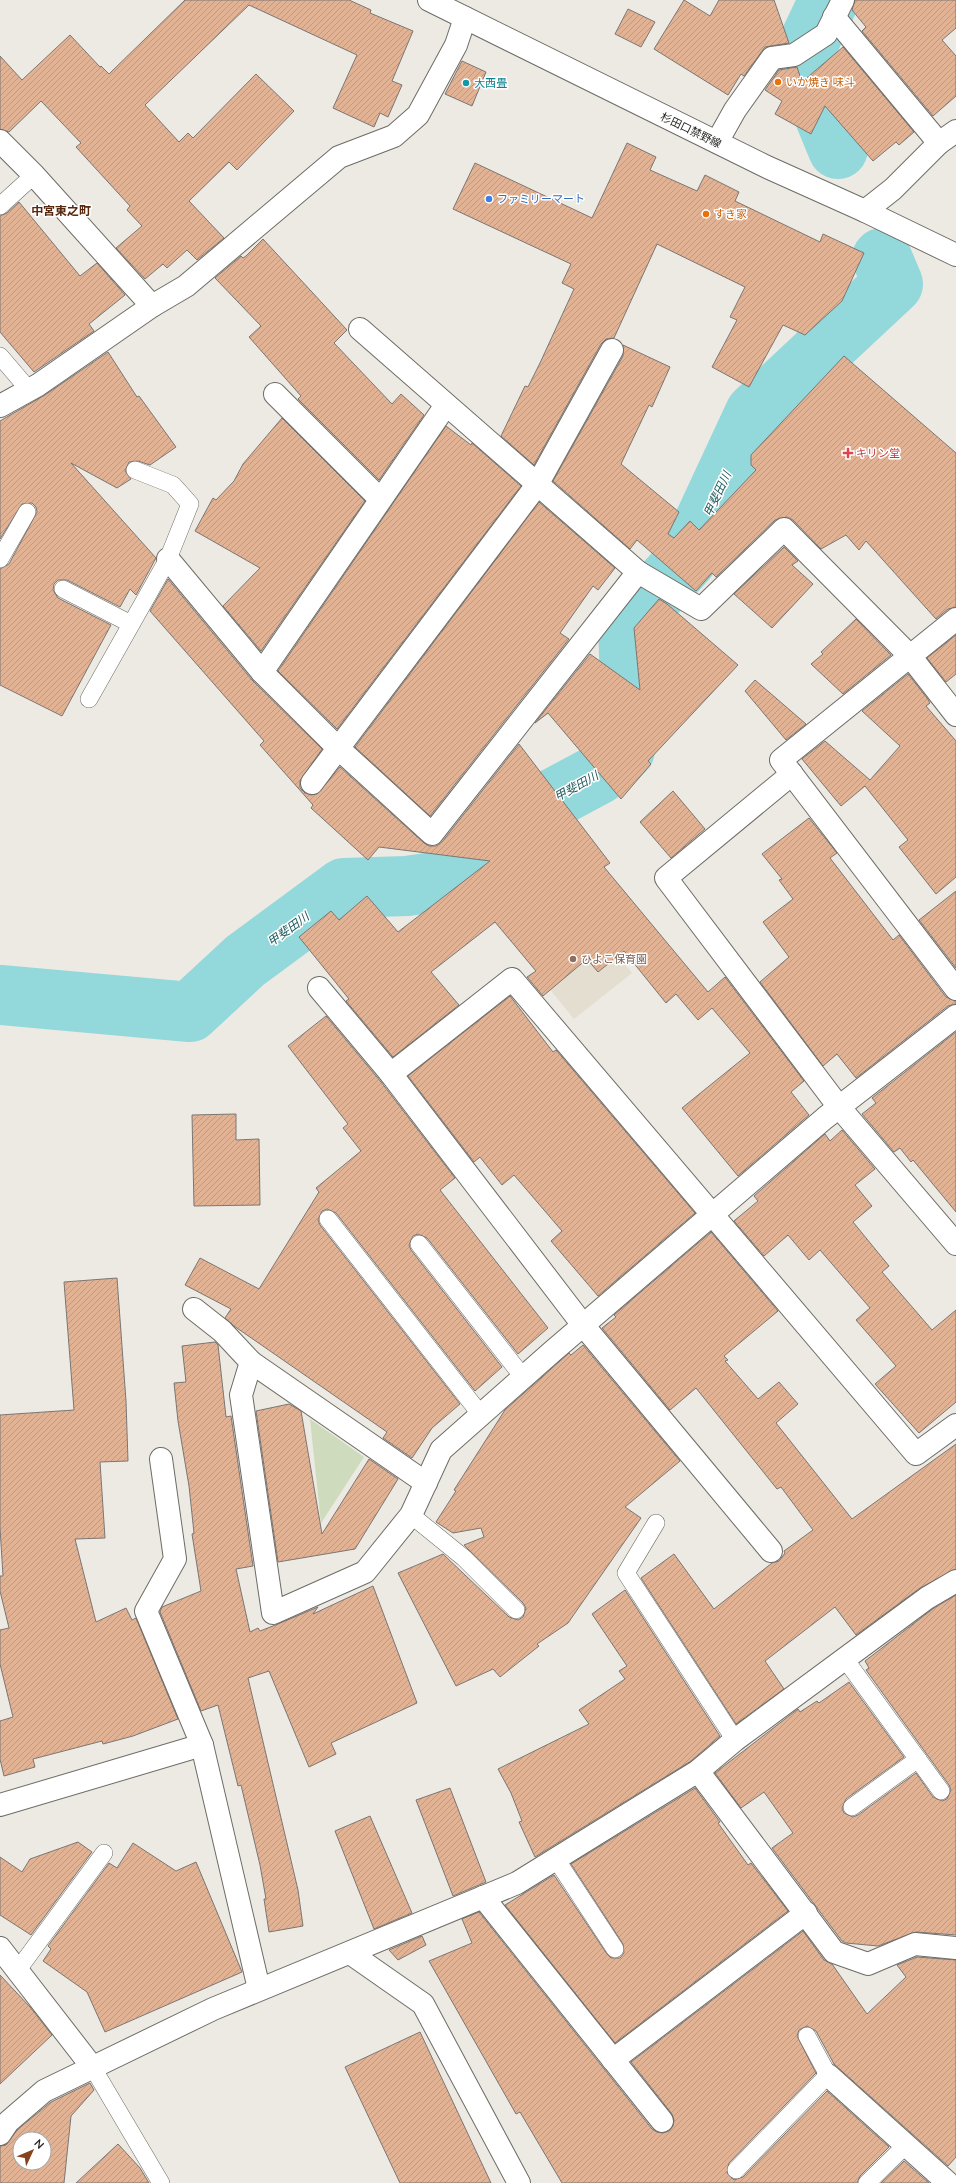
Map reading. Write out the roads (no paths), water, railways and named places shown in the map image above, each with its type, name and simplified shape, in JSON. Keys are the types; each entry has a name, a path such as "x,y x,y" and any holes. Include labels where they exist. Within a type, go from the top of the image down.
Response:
{"street":[{"name":"杉田口禁野線","path":"429,0 717,142 865,210 956,255"},
{"path":"717,142 735,110 772,58 794,55 834,17 947,137 893,189 865,210"},
{"path":"0,406 28,390 152,306 186,286 339,156 394,136 418,115 456,45 465,18"},
{"path":"0,141 34,175 152,306"},
{"path":"360,329 537,485 642,574 701,610 784,529 910,656 956,715"},
{"path":"312,783 537,485 612,350"},
{"path":"275,394 380,499"},
{"path":"262,672 446,405"},
{"path":"168,559 262,672 338,748 432,834 642,574"},
{"path":"956,619 781,760 956,989"},
{"path":"792,774 666,878 839,1107 956,1244"},
{"path":"391,1074 512,979 713,1213 916,1454 953,1433"},
{"path":"319,988 391,1074 583,1325 771,1552"},
{"path":"251,1362 241,1395 273,1613 365,1572 411,1515 441,1450 713,1213 839,1107 956,1016"},
{"path":"194,1309 222,1331 251,1362 426,1483"},
{"path":"161,1459 175,1559 146,1611 202,1745 259,1989"},
{"path":"0,2134 8,2122 44,2091 213,2009 517,1883 698,1771 735,1740 928,1598 956,1581"},
{"path":"0,1805 202,1745"},
{"path":"698,1771 834,1952 868,1964 915,1944 956,1948"},
{"path":"483,1896 662,2121"},
{"path":"613,2060 806,1913"},
{"path":"0,1948 93,2068"},
{"path":"350,1953 423,2004 519,2183"},
{"path":"828,2075 948,2183"}],"lane":[{"path":"0,206 34,175"},
{"path":"0,356 28,390"},
{"path":"89,699 168,559 190,504 173,485 135,470"},
{"path":"0,559 27,512"},
{"path":"63,589 131,624"},
{"path":"328,1219 481,1415"},
{"path":"419,1244 523,1377"},
{"path":"411,1515 464,1558 516,1610"},
{"path":"656,1523 626,1573 735,1740"},
{"path":"845,1659 941,1791"},
{"path":"852,1807 918,1759"},
{"path":"17,1971 104,1853"},
{"path":"556,1859 615,1950"},
{"path":"736,2170 828,2075 807,2036"},
{"path":"93,2068 161,2183"},
{"path":"867,2183 906,2145"}],"waterway":[{"name":"甲斐田川","path":"829,0 801,59 838,149"},
{"name":"甲斐田川","path":"0,995 190,1012 245,961 344,888 407,886 462,878 499,850 528,812 599,774 625,750 631,714 628,624 687,559 755,413 893,284 882,258"}],"place":[{"name":"いか焼き 味斗","path":"778,82"},
{"name":"大西畳","path":"466,83"},
{"name":"ファミリーマート","path":"489,199"},
{"name":"すき家","path":"706,214"},
{"name":"キリン堂","path":"848,453"},
{"name":"ひよこ保育園","path":"573,959"}],"district":[{"name":"中宮東之町","path":"61,210"}]}
